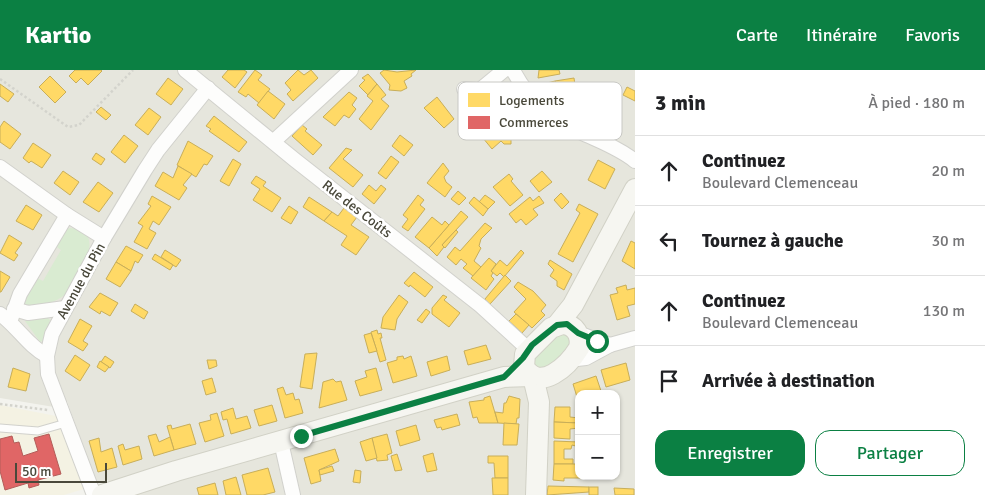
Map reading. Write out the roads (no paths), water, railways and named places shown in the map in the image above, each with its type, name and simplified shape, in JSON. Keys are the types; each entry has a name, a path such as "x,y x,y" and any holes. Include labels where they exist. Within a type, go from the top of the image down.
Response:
{"main road":[{"path":"102,495 176,471 534,367 568,360 579,348 570,329 573,305 635,189"},
{"path":"534,367 570,329"},
{"path":"534,367 539,402 536,495"}],"street":[{"name":"Rue des Coûts","path":"185,70 274,141 294,160 481,306 534,367"},
{"path":"274,141 351,70"},
{"path":"490,82 504,70"},
{"path":"513,70 520,82"},
{"name":"Avenue du Pin","path":"94,495 48,374 47,356 52,334 104,238 158,150 208,88"},
{"path":"596,140 620,151 635,161"},
{"path":"0,167 67,215 104,238"},
{"path":"8,315 67,215"},
{"path":"8,315 65,308"},
{"path":"8,315 30,343 47,356"},
{"path":"570,329 610,345"},
{"path":"568,360 586,358 610,345 635,338"},
{"path":"280,442 293,495"}],"lane":[{"path":"0,428 38,431 64,417"}]}
